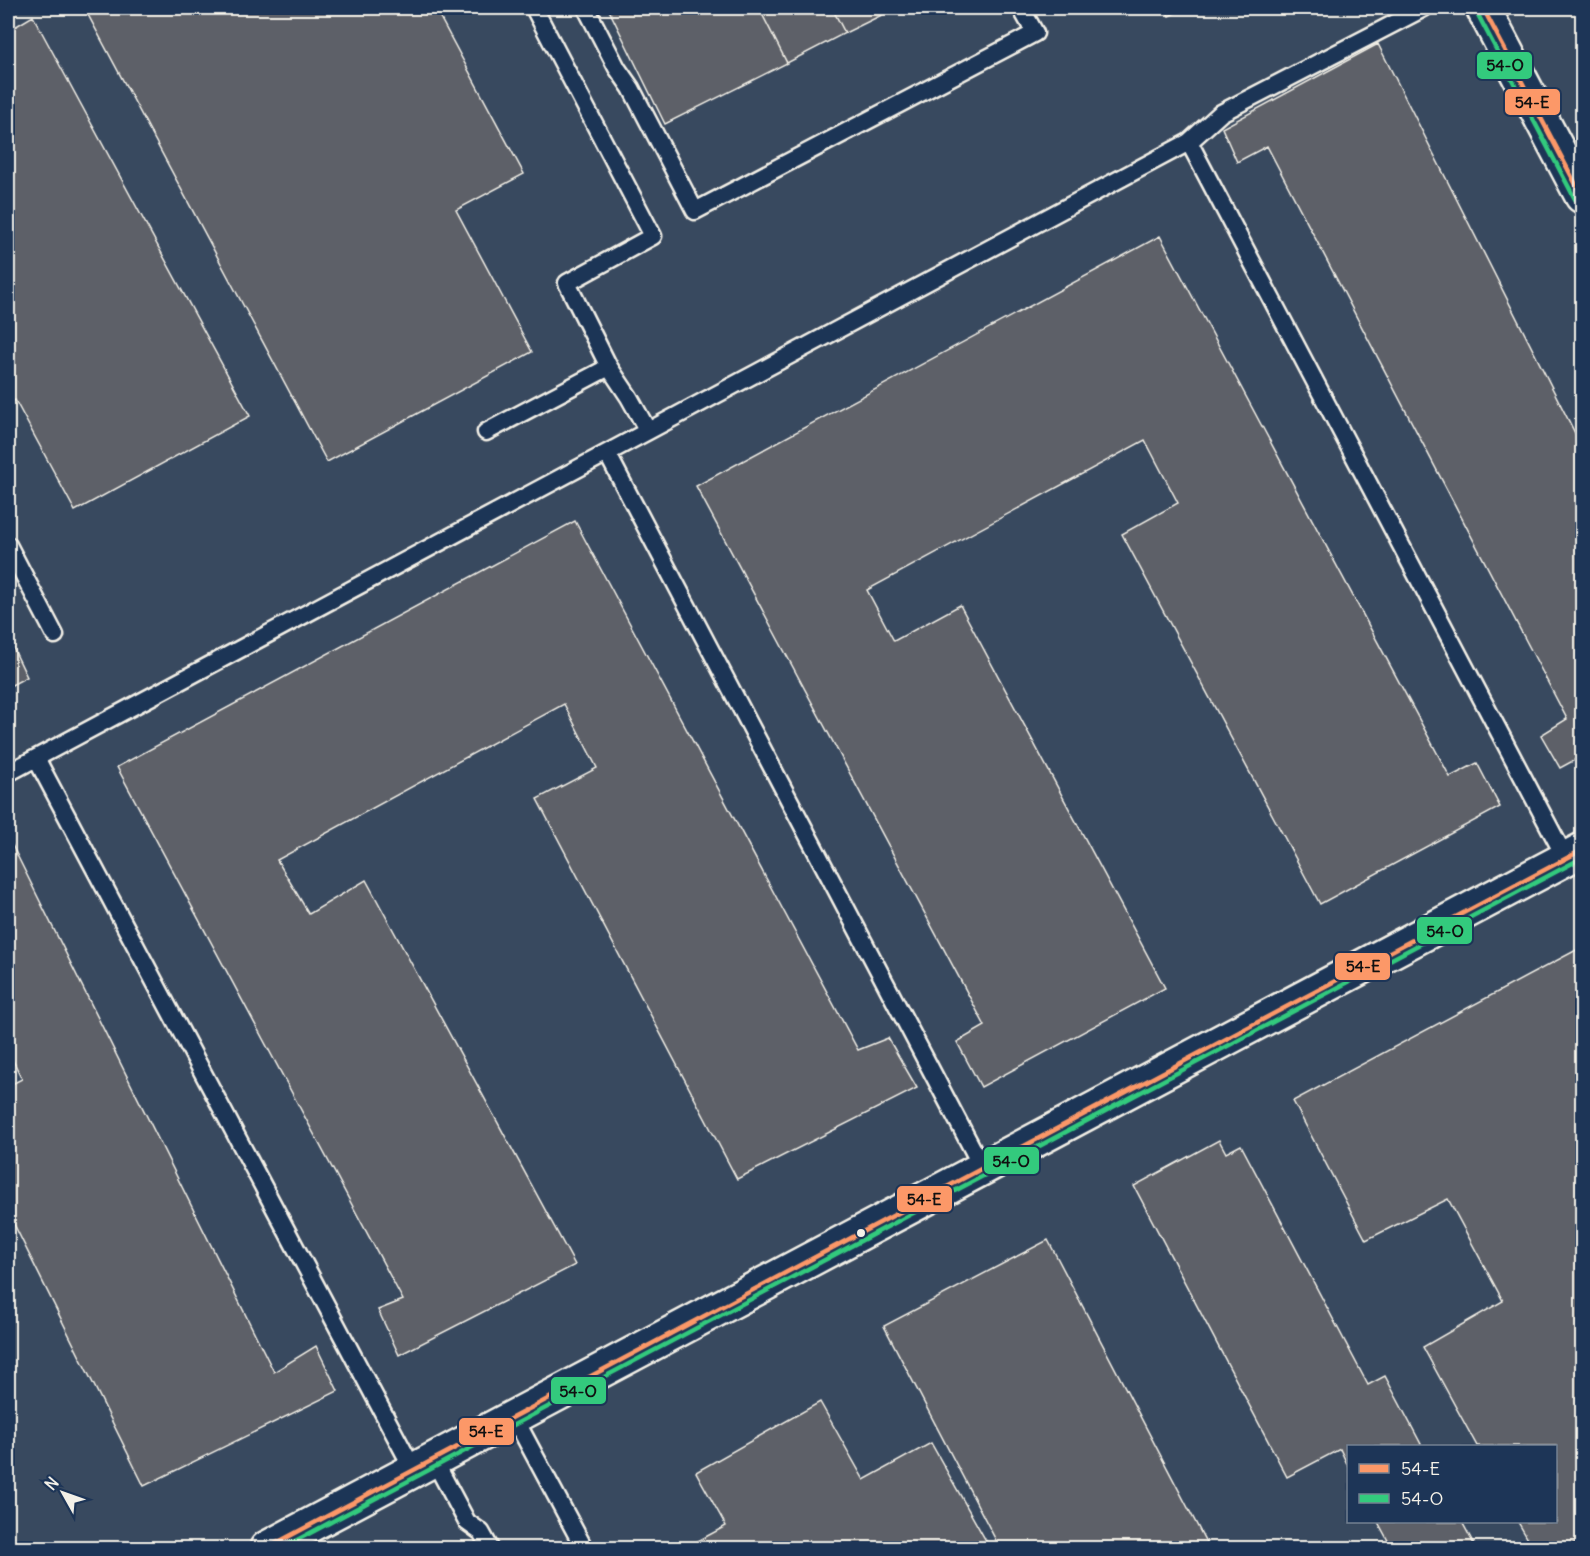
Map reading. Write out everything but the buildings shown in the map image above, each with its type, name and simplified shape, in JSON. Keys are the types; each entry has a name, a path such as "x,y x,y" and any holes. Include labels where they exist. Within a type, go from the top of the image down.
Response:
{"street":[{"path":"1483,8 1582,196"},
{"path":"267,1548 1574,855"}],"lane":[{"path":"534,8 653,236 567,283 609,368 648,431"},
{"path":"586,8 617,68 631,88 695,211 1035,33 1021,8"},
{"path":"8,773 1189,142 1221,113 1424,8"},
{"path":"1189,142 1574,855"},
{"path":"486,432 609,368"},
{"path":"607,453 983,1169"},
{"path":"8,545 55,636"},
{"path":"36,758 424,1465 467,1522 481,1532 490,1548"},
{"path":"514,1418 584,1548"}],"shaded area":[{"path":"8,8 1582,8 1582,1543 1573,1548 8,1548"}],"transit line":[{"name":"54-E","path":"1483,8 1582,196"},
{"name":"54-O","path":"1476,11 1575,199"},
{"name":"54-E","path":"267,1548 1582,850"},
{"name":"54-O","path":"282,1548 1582,858"}]}
